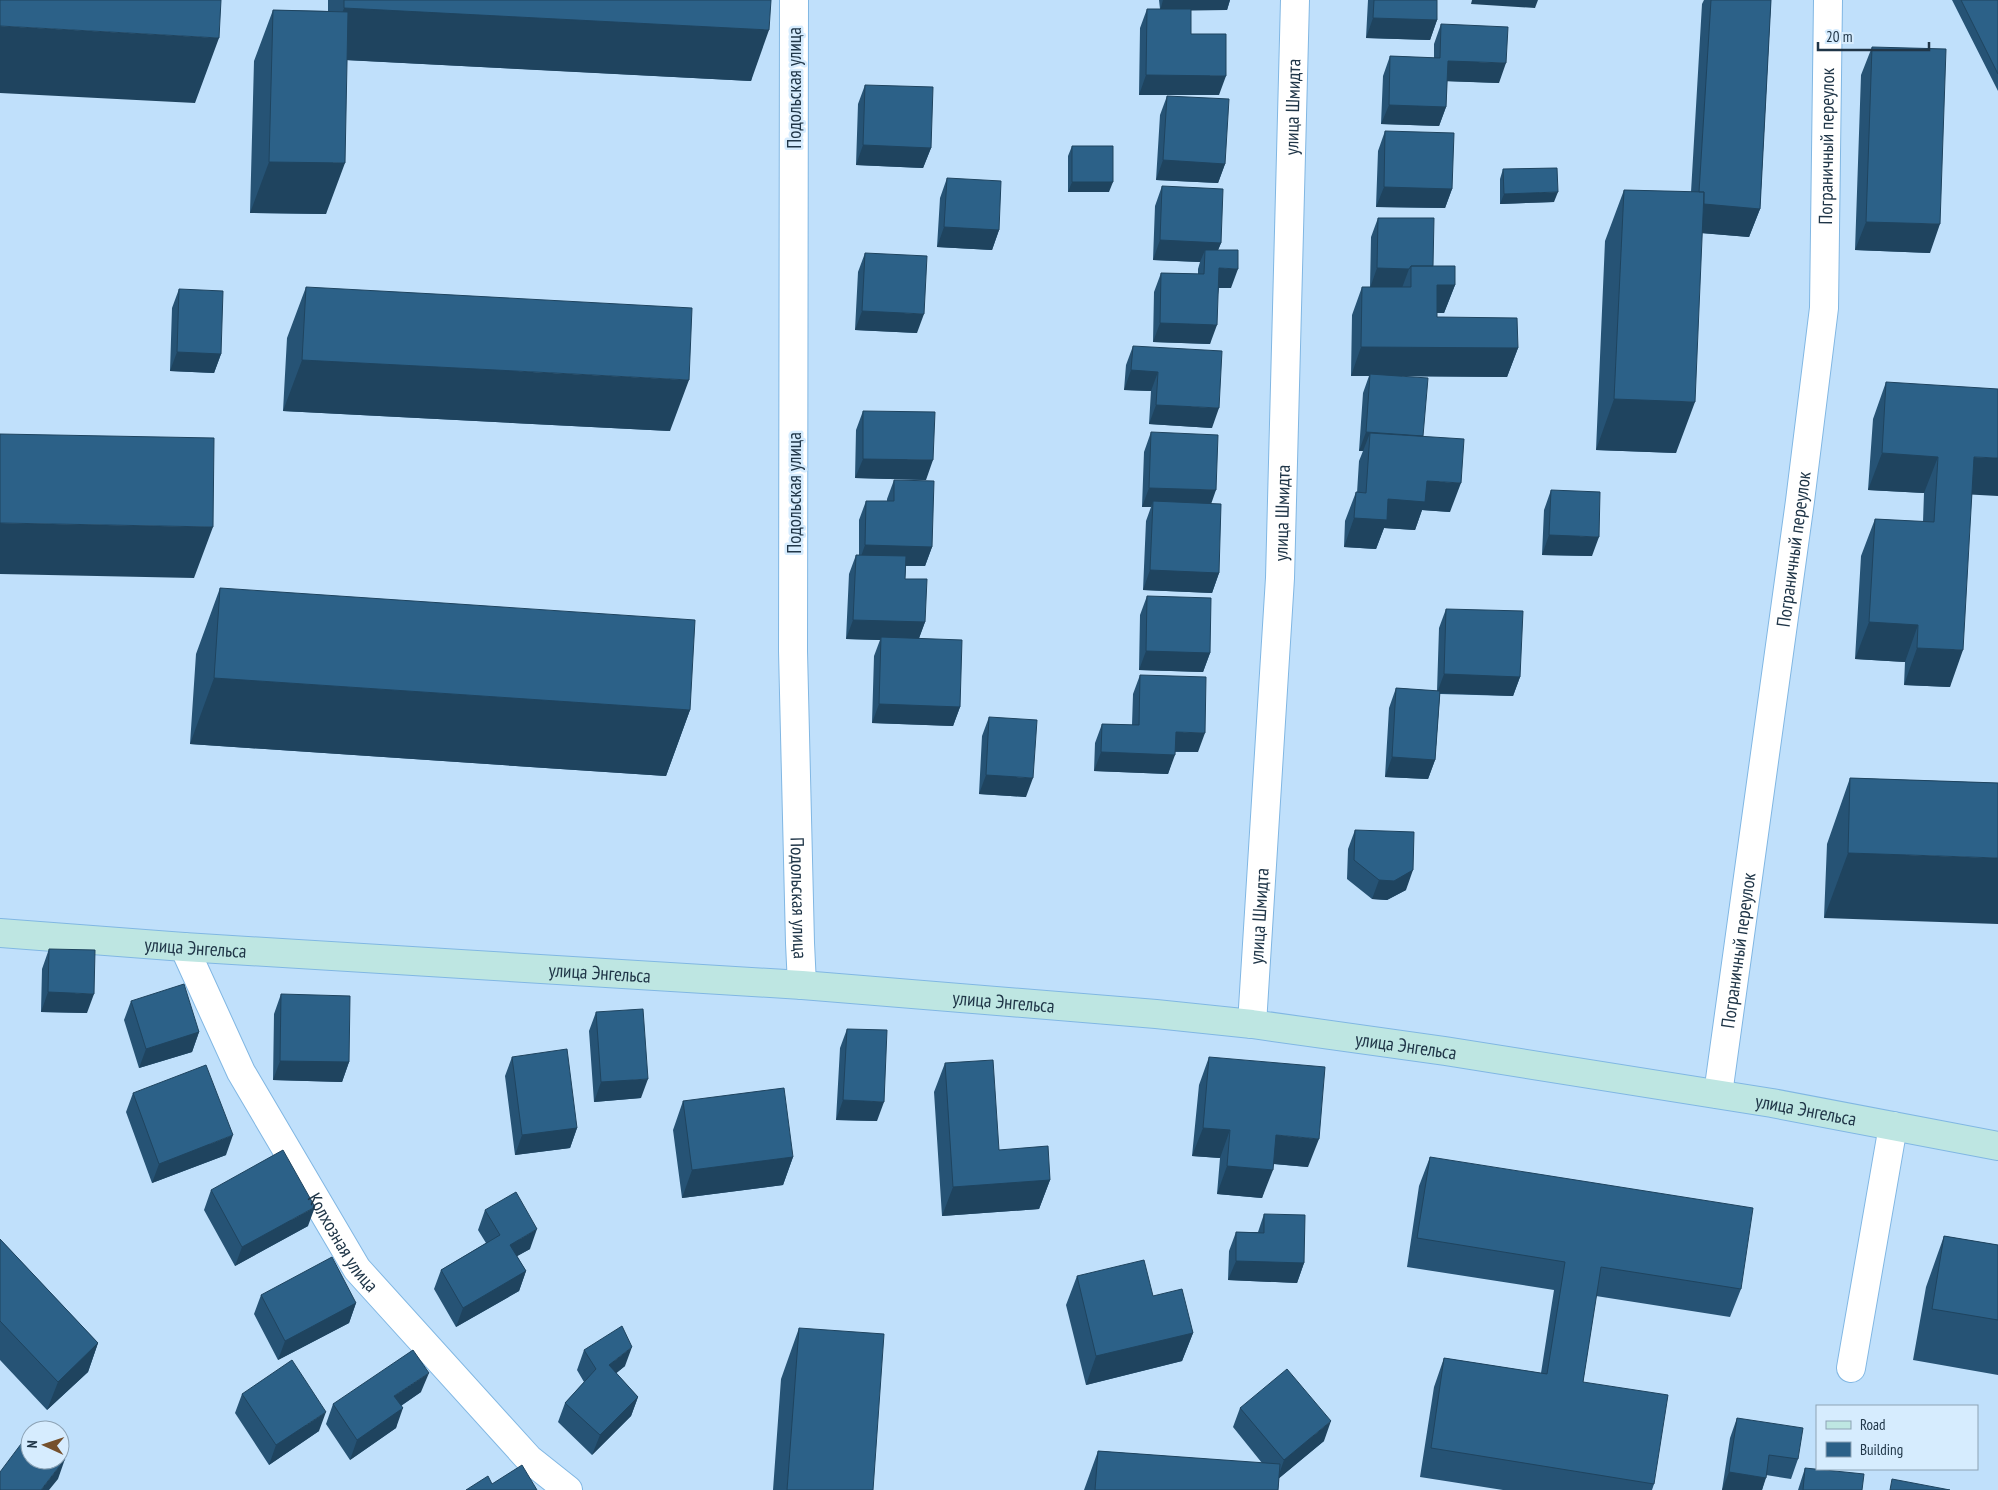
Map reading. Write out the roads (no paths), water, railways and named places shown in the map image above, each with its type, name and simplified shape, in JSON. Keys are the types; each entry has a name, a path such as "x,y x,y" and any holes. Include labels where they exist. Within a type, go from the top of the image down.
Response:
{"street":[{"name":"Подольская улица","path":"794,0 793,651 802,985"},
{"name":"улица Шмидта","path":"1252,1024 1280,578 1295,0"},
{"name":"Пограничный переулок","path":"1718,1094 1796,530 1824,308 1828,0"},
{"name":"улица Энгельса","path":"0,933 184,947 802,985 1252,1024 1445,1050 1718,1094 1998,1146"},
{"name":"Колхозная улица","path":"184,947 240,1072 357,1269 529,1459 568,1490"},
{"path":"1851,1368 1893,1126"}]}
